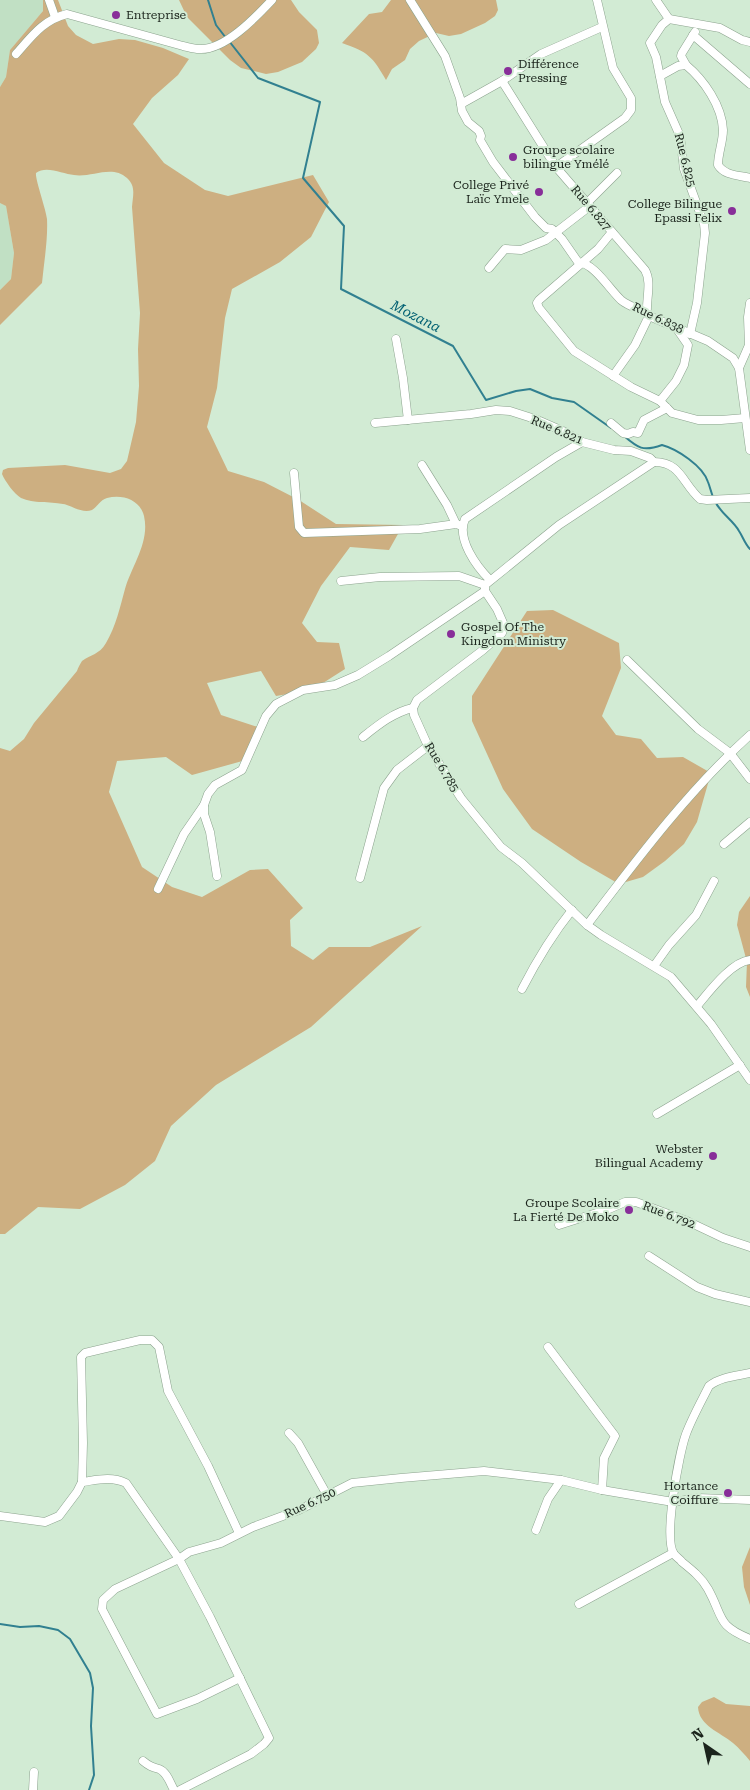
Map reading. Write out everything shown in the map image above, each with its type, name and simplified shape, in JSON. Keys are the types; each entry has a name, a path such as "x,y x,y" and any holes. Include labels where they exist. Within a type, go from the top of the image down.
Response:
{"street":[{"path":"49,0 55,17"},
{"path":"16,54 42,26 55,17 67,14 200,50 211,48 249,24 272,0"},
{"name":"Rue 6.838","path":"410,0 444,56 462,110 468,122 479,131 480,140 493,162 535,217 546,228 556,233 578,262 582,262 601,276 605,284 614,290 621,300 678,329 708,341 733,358 739,368"},
{"path":"556,167 625,118 631,110 631,98 613,68 597,0"},
{"path":"656,0 669,19 720,28 742,40 750,42"},
{"name":"Rue 6.825","path":"669,19 662,25 650,42 656,57 665,102 680,136 684,169 704,224 705,233 697,303 690,334"},
{"path":"700,25 681,56 686,65 705,85 718,111 723,128 718,166 722,171 729,174 750,178"},
{"path":"461,104 502,81 541,54 602,27"},
{"path":"693,35 750,84"},
{"path":"660,76 678,66 686,65"},
{"name":"Rue 6.827","path":"502,81 556,167 648,274 648,314"},
{"path":"489,268 505,249 521,250 546,240 556,233 588,204 617,172"},
{"path":"612,232 598,249 537,303 539,308 574,351 631,387 660,401 678,416 704,421 745,418"},
{"path":"750,303 748,317 750,345 739,368 750,450"},
{"path":"613,376 635,345 648,314"},
{"path":"660,401 676,381 684,365 688,345 678,329"},
{"path":"396,339 408,420"},
{"path":"611,423 623,433 637,433 642,421 667,408"},
{"name":"Rue 6.821","path":"376,423 496,410 510,411 542,422 582,442 614,450 631,451 650,458 654,462 665,462 675,467 700,499 750,498"},
{"path":"294,473 299,527 304,533 420,529 459,525 556,457 582,442"},
{"path":"158,889 184,834 204,805 208,794 215,785 242,770 266,716 276,704 303,690 335,685 358,675 389,656 487,585 559,525 654,462"},
{"path":"363,737 377,725 403,710 413,708 417,700 483,650 502,632 504,625 459,525 422,465"},
{"path":"340,580 380,577 459,576 487,585"},
{"path":"627,660 698,729 730,753 750,780"},
{"name":"Rue 6.785","path":"413,708 414,715 428,746 461,798 501,847 522,863 587,925 672,977 697,1006 750,1080"},
{"path":"587,925 684,801 750,735"},
{"path":"360,878 384,788 397,770 428,746"},
{"path":"204,805 217,876"},
{"path":"724,844 750,822"},
{"path":"654,966 696,915 714,881"},
{"path":"522,989 541,952 572,910"},
{"path":"697,1006 730,971 742,962 750,960"},
{"path":"657,1114 740,1065"},
{"name":"Rue 6.792","path":"559,1226 625,1202 636,1202 662,1211 723,1238 750,1247"},
{"path":"649,1256 697,1287 715,1294 750,1302"},
{"path":"0,1516 45,1522 59,1516 82,1482 81,1357 84,1353 140,1340 152,1340 158,1347 168,1391 208,1466 239,1533"},
{"path":"548,1347 616,1436 604,1458 602,1490"},
{"path":"750,1373 714,1382 709,1386 685,1436 673,1502 670,1536 673,1553 697,1574 708,1589 722,1622 734,1632 750,1638"},
{"path":"290,1433 298,1443 327,1495"},
{"name":"Rue 6.750","path":"240,1678 197,1699 157,1714 102,1609 103,1600 115,1589 179,1559 189,1552 221,1543 239,1533 299,1510 352,1483 484,1472 561,1480 602,1490 673,1502 698,1498 750,1500"},
{"path":"82,1482 117,1479 126,1483 179,1559 269,1738 251,1754 180,1790"},
{"path":"536,1530 548,1499 561,1480"},
{"path":"579,1604 673,1553"},
{"path":"143,1761 166,1775 174,1790"},
{"path":"32,1790 34,1772"}],"shaded area":[{"path":"0,0 43,0 43,11 10,50 6,77 0,87"},
{"path":"43,0 58,0 68,26 76,35 93,44 119,39 135,40 163,48 189,59 178,75 152,98 133,124 164,163 205,190 228,196 313,175 329,202 311,237 280,262 232,289 225,318 217,388 207,427 228,471 264,482 299,500 336,524 403,525 389,550 350,547 321,586 302,623 317,642 339,643 345,669 312,690 276,696 261,671 207,683 221,715 264,729 246,760 192,775 166,757 117,761 109,792 142,867 172,887 202,897 250,870 268,869 303,908 290,920 291,946 313,960 329,947 370,947 422,926 311,1027 216,1085 171,1126 155,1161 125,1185 80,1209 38,1207 5,1234 0,1234 0,748 10,751 24,739 34,723 77,671 82,661 98,652 106,643 115,623 128,580 145,535 142,510 130,499 119,497 107,498 88,511 58,503 31,501 21,498 16,494 7,484 2,474 3,470 8,468 65,465 110,473 121,469 127,461 136,422 139,386 138,349 140,313 132,207 133,191 132,184 127,178 115,172 81,175 45,170 36,173 47,219 42,283 0,325 0,290 11,279 14,253 6,206 0,203 0,87 6,77 10,50 43,11"},
{"path":"179,0 291,0 299,12 317,30 319,43 316,49 302,62 278,72 266,74 241,68 230,60 187,17"},
{"path":"391,0 496,0 498,10 495,16 485,23 461,34 449,36 436,33 419,41 410,49 405,60 392,69 386,80 377,65 364,52 342,43 369,14 382,12"},
{"path":"0,203 6,206 14,253 11,279 0,290"},
{"path":"553,610 619,643 621,668 602,716 616,735 641,739 657,758 683,757 711,773 697,822 684,844 643,877 619,884 581,862 532,829 503,789 472,721 472,696 527,611"},
{"path":"750,896 750,997 746,987 747,962 737,925 739,912"},
{"path":"750,1547 750,1605 744,1587 742,1567"},
{"path":"714,1697 726,1704 750,1706 750,1761 728,1739 706,1724 699,1714 698,1707 702,1702"}],"waterway":[{"name":"Mozana","path":"208,0 216,25 226,38"},
{"name":"Mozana","path":"229,41 258,78 320,102 303,178 344,226 341,289 453,346 486,400 530,389 552,398 574,402 611,428"},
{"name":"Mozana","path":"624,436 641,448 662,445 682,454 701,470 709,484 713,497"},
{"name":"Mozana","path":"715,501 736,527 750,549"},
{"path":"0,1624 20,1627 39,1626 58,1630 70,1639 90,1673 93,1688 91,1726 94,1775 89,1790"}],"place":[{"name":"Entreprise","path":"116,15"},
{"name":"Différence Pressing","path":"508,71"},
{"name":"Groupe scolaire bilingue Ymélé","path":"513,157"},
{"name":"College Privé Laïc Ymele","path":"539,192"},
{"name":"College Bilingue Epassi Felix","path":"732,211"},
{"name":"Gospel Of The Kingdom Ministry","path":"451,634"},
{"name":"Webster Bilingual Academy","path":"713,1156"},
{"name":"Groupe Scolaire La Fierté De Moko","path":"629,1210"},
{"name":"Hortance Coiffure","path":"728,1493"}]}
